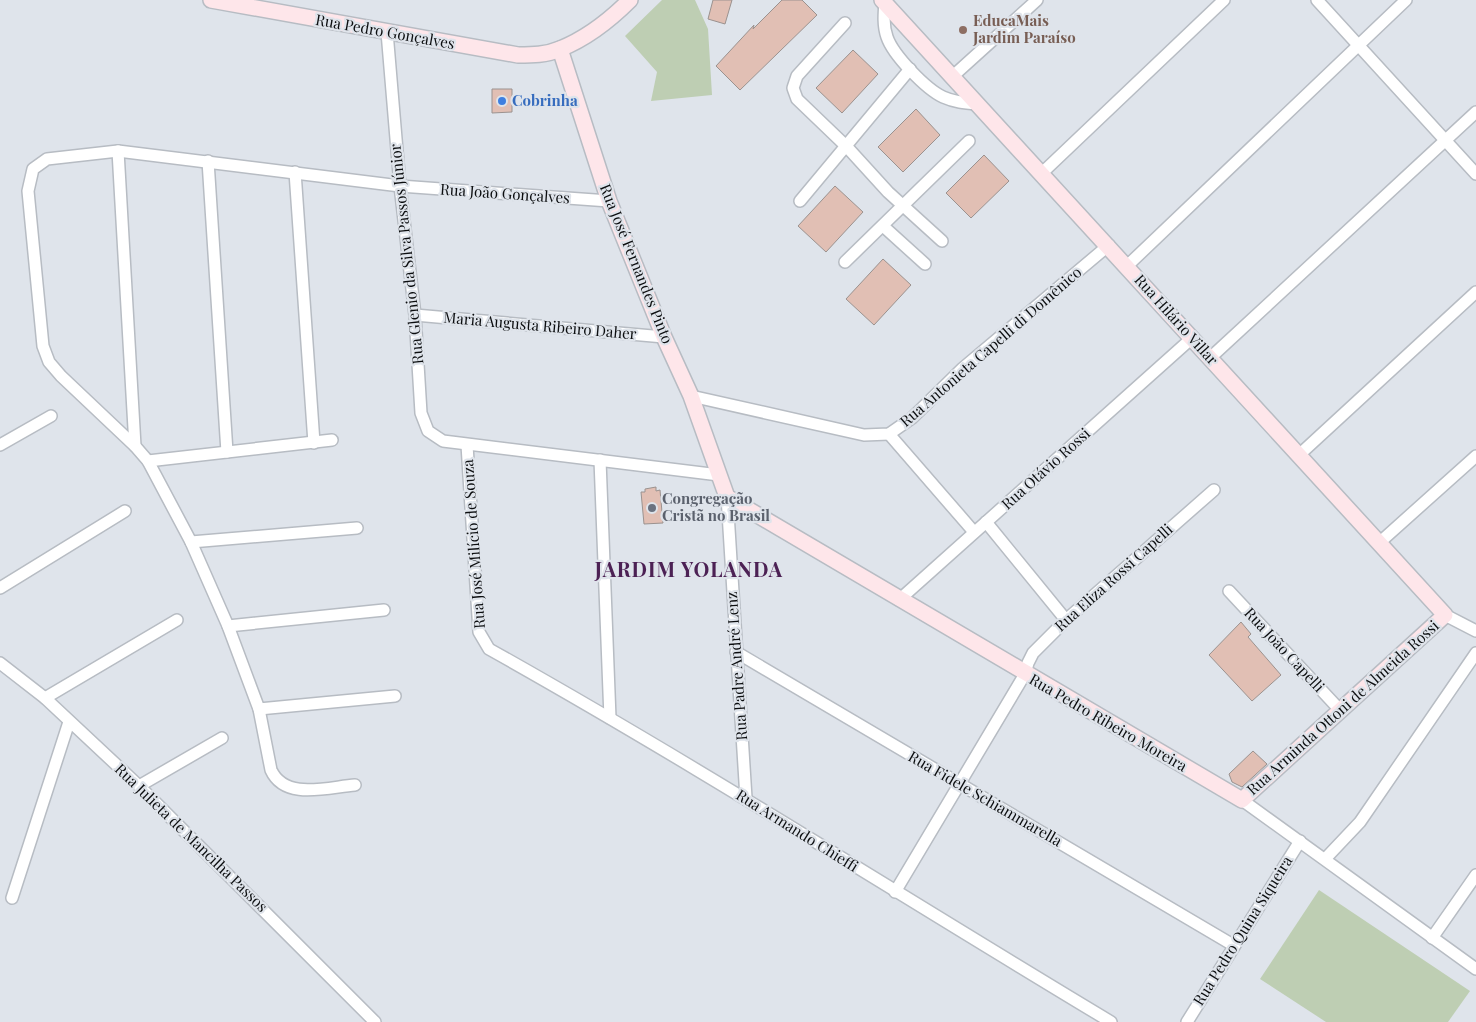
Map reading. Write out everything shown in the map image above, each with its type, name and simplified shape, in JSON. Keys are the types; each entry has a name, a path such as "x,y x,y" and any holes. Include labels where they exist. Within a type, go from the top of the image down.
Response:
{"street":[{"name":"Rua Pedro Gonçalves","path":"211,0 518,55 541,54 560,49 590,32 630,0"},
{"path":"953,76 1037,0"},
{"path":"1042,173 1224,0"},
{"path":"1317,0 1476,174"},
{"path":"1127,266 1406,0"},
{"path":"884,1 883,20 887,38 910,69 928,87 942,96 959,102 977,104"},
{"name":"Rua Hilário Villar","path":"884,1 1445,615 1476,631"},
{"path":"845,23 797,76 794,88 797,99 847,147 904,207 942,241"},
{"name":"Rua Glenio da Silva Passos Júnior","path":"387,32 400,186 415,315 421,413 428,431 443,441 467,445 719,475"},
{"name":"Rua José Fernandes Pinto","path":"560,49 609,201 664,337 691,396 719,475"},
{"path":"800,201 847,147 910,69"},
{"path":"1210,358 1476,112"},
{"path":"845,262 970,142"},
{"path":"118,151 135,446"},
{"name":"Rua João Gonçalves","path":"355,785 296,789 281,785 271,770 259,709 228,626 191,542 148,461 49,362 43,346 28,191 33,169 47,159 118,151 400,186 609,201"},
{"path":"208,161 227,452"},
{"path":"295,172 314,443"},
{"path":"883,226 925,264"},
{"name":"Rua Antonieta Capelli di Domênico","path":"691,396 864,435 889,434 912,418 963,368 1108,245"},
{"path":"1299,455 1476,292"},
{"name":"Maria Augusta Ribeiro Daher","path":"415,315 664,337"},
{"name":"Rua Otávio Rossi","path":"900,600 1192,338"},
{"path":"0,445 51,416"},
{"path":"889,434 974,532"},
{"path":"148,461 332,440"},
{"name":"Rua José Milício de Souza","path":"467,445 479,632 483,642"},
{"path":"1380,544 1476,456"},
{"path":"600,460 610,718"},
{"name":"Rua Padre André Lenz","path":"719,475 726,497 746,798"},
{"name":"Rua Eliza Rossi Capelli","path":"895,892 1025,674 1033,653 1066,620 1214,490"},
{"name":"Rua Pedro Ribeiro Moreira","path":"726,497 1242,800 1476,969"},
{"path":"0,588 125,511"},
{"path":"986,522 1066,620"},
{"path":"191,542 358,528"},
{"name":"Rua João Capelli","path":"1229,591 1340,709"},
{"path":"228,626 384,610"},
{"name":"Rua Arminda Ottoni de Almeida Rossi","path":"1242,800 1445,615"},
{"path":"45,698 177,620"},
{"name":"Rua Armando Chieffi","path":"483,642 489,650 746,798 895,892 1111,1022"},
{"name":"Rua Fidele Schiammarella","path":"736,652 1233,945"},
{"path":"1325,859 1360,822 1476,653"},
{"name":"Rua Julieta de Mancilha Passos","path":"0,663 45,698 139,786 375,1022"},
{"path":"259,709 395,696"},
{"path":"12,898 70,722"},
{"path":"139,786 222,738"},
{"name":"Rua Pedro Quina Siqueira","path":"1187,1022 1233,945 1300,841"},
{"path":"1432,938 1476,875"}],"green space":[{"path":"662,0 695,0 708,29 712,95 651,101 657,72 625,36"},
{"path":"1319,890 1470,991 1448,1022 1326,1022 1260,979"}],"building":[{"path":"713,0 732,0 725,24 708,19"},
{"path":"782,0 802,0 817,15 740,90 716,66 754,25 753,29"},
{"path":"853,50 878,74 842,113 816,88"},
{"name":"Cobrinha","path":"492,89 512,89 512,112 492,113"},
{"path":"916,109 940,135 903,172 878,147"},
{"path":"984,155 1009,181 971,218 946,193"},
{"path":"835,186 863,212 826,252 798,226"},
{"path":"883,259 911,285 874,325 846,299"},
{"name":"Congregação Cristã no Brasil","path":"656,487 656,491 660,490 663,523 644,524 641,492 645,492 645,489"},
{"path":"1241,622 1251,634 1248,637 1281,675 1252,701 1209,655"},
{"path":"1253,751 1267,764 1242,787 1232,782 1229,774"}],"place":[{"name":"EducaMais Jardim Paraíso","path":"963,30"},
{"name":"Cobrinha","path":"502,101"},
{"name":"Congregação Cristã no Brasil","path":"652,508"}],"district":[{"name":"JARDIM YOLANDA","path":"689,570"}]}
